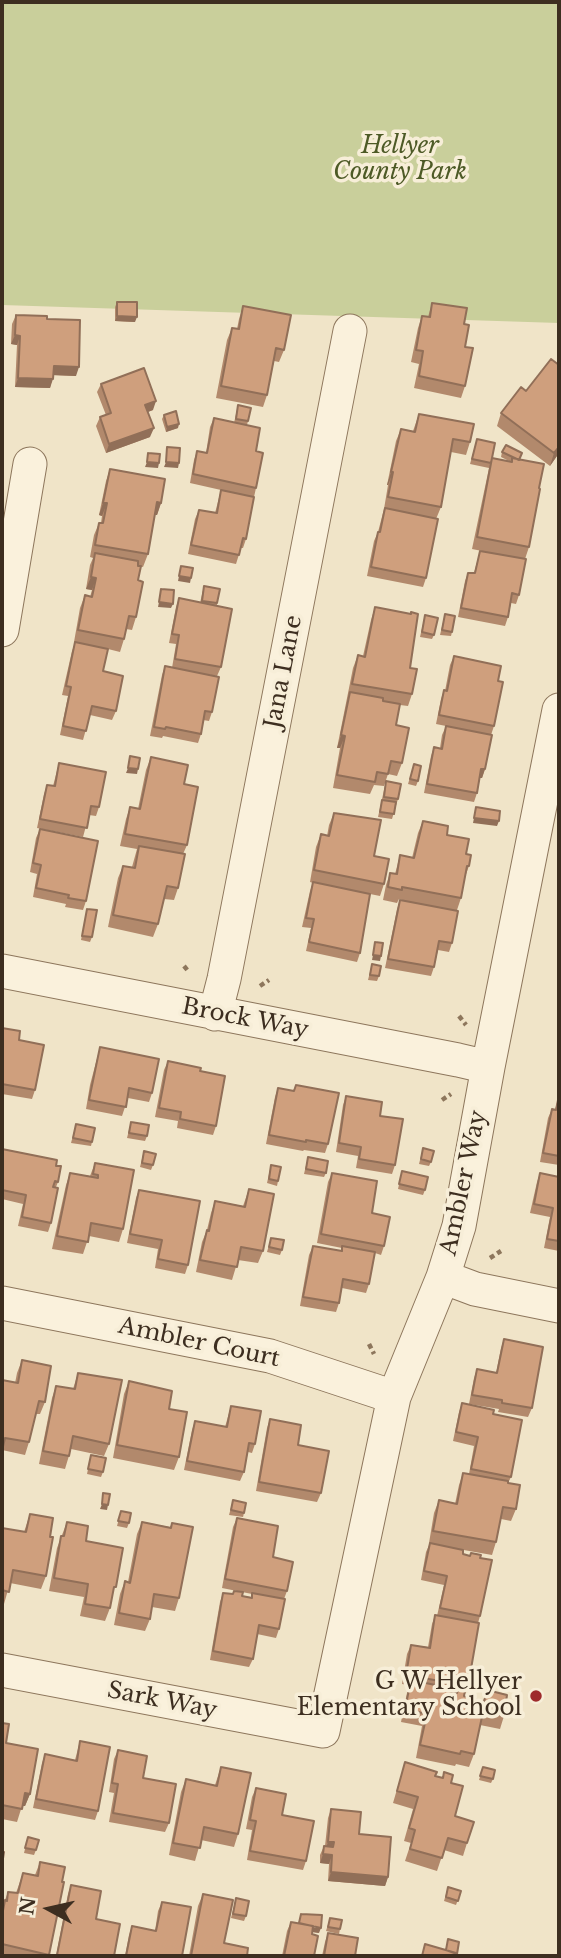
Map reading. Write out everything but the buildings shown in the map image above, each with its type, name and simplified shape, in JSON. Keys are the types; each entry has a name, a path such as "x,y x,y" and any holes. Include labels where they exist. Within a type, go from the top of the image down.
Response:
{"street":[{"name":"Jana Lane","path":"215,1014 350,331"},
{"path":"2,630 30,464"},
{"name":"Ambler Way","path":"323,1731 394,1397 443,1277 459,1226 559,710"},
{"name":"Brock Way","path":"2,971 488,1067"},
{"path":"443,1277 475,1289 559,1306"},
{"name":"Ambler Court","path":"2,1303 270,1356 394,1397"},
{"name":"Sark Way","path":"2,1670 323,1731"}],"path":[{"path":"184,966 189,972"},
{"path":"260,986 269,980"},
{"path":"459,1016 466,1025"},
{"path":"442,1100 451,1094"},
{"path":"490,1258 501,1251"},
{"path":"369,1344 374,1354"}],"green space":[{"name":"Hellyer County Park","path":"2,2 559,2 559,323 2,305"}],"place":[{"name":"G W Hellyer Elementary School","path":"536,1696"}]}
